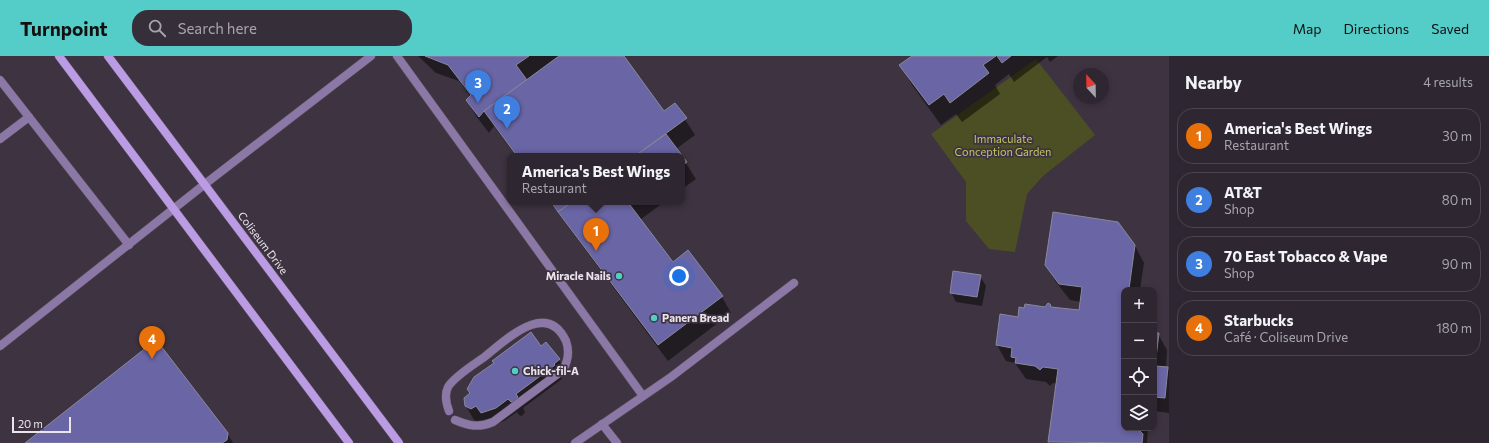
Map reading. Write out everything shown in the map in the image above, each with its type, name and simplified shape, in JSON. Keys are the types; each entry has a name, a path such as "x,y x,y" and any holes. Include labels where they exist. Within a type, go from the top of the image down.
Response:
{"street":[{"path":"59,56 349,443"},
{"name":"Coliseum Drive","path":"108,56 399,443"}],"lane":[{"path":"0,346 204,184 371,56"},
{"path":"397,56 642,396"},
{"path":"0,80 128,245"},
{"path":"0,140 29,117"},
{"path":"575,443 671,377 794,283"},
{"path":"448,411 446,397 449,386 516,333 526,326 541,323 556,327 566,341 568,350 567,364 563,370 493,422 486,425 472,427 455,420"},
{"path":"602,424 617,443"}],"green space":[{"name":"Immaculate Conception Garden","path":"1036,59 1095,135 1043,176 1027,194 1015,252 989,249 966,221 966,182 931,134"}],"building":[{"path":"425,56 529,56 516,65 527,80 484,111 479,117 466,100 471,95 448,65"},
{"path":"559,56 624,56 664,111 675,103 687,118 639,153 515,153 484,111"},
{"path":"912,56 996,56 983,65 989,73 950,103 944,94 929,105 899,65"},
{"path":"997,56 1011,56 1002,63"},
{"path":"666,134 680,153 639,153"},
{"path":"553,205 568,205 558,212"},
{"path":"568,205 630,205 673,262 688,250 723,296 658,345 558,212"},
{"path":"1053,212 1118,222 1135,245 1129,287 1121,287 1121,431 1140,431 1143,434 1142,443 1048,442 1058,369 1043,367 1040,370 1035,366 1015,363 1016,358 1011,357 1012,348 996,345 1000,314 1018,317 1019,307 1024,308 1025,304 1045,307 1048,303 1051,307 1079,310 1082,287 1059,284 1045,265"},
{"path":"953,271 981,275 977,297 950,293"},
{"name":"Chick-fil-A","path":"531,332 541,346 546,342 560,359 554,364 555,365 516,394 518,397 514,402 511,402 508,399 496,408 481,413 476,406 471,409 465,406 464,398 470,393 467,389 474,377 494,363 492,361"},
{"path":"1157,333 1159,333 1157,350"},
{"path":"152,343 156,343 161,346 228,433 227,440 222,443 25,443"},
{"path":"1157,366 1168,367 1165,398 1157,397"}],"place":[{"name":"70 East Tobacco & Vape","path":"478,103"},
{"name":"AT&T","path":"507,129"},
{"name":"America's Best Wings","path":"596,251"},
{"name":"Miracle Nails","path":"619,276"},
{"name":"Panera Bread","path":"654,318"},
{"name":"Starbucks","path":"152,359"},
{"name":"Chick-fil-A","path":"515,371"}]}
